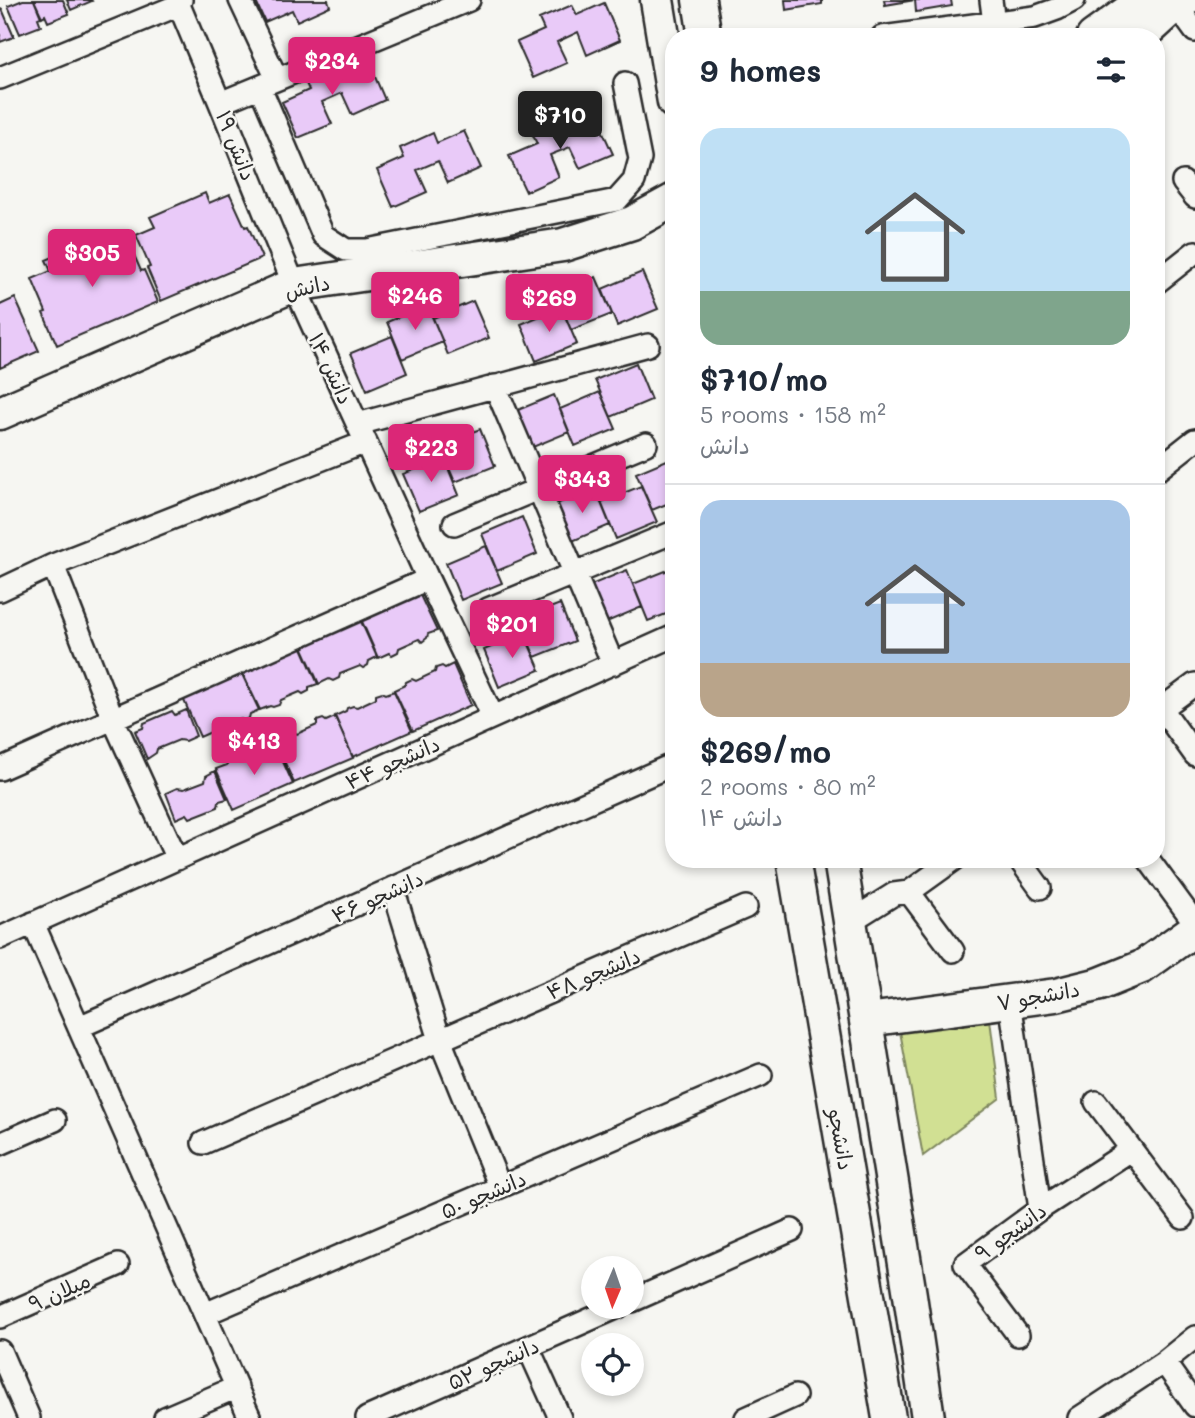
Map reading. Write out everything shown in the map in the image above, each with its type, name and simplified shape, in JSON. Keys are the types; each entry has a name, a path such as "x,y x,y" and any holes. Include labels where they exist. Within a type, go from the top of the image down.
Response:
{"main road":[{"path":"657,0 665,48"},
{"path":"699,0 704,28"},
{"path":"1105,28 1144,0"},
{"path":"1152,28 1181,3"},
{"name":"دانش","path":"0,413 294,285 563,245 632,223 665,205"},
{"name":"دانش","path":"632,223 665,223"},
{"name":"دانشجو","path":"795,868 890,1418"},
{"name":"دانشجو","path":"842,868 928,1418"},
{"name":"دانشجو ۷","path":"867,1020 1056,995 1100,984 1142,967 1195,929"}],"street":[{"path":"240,0 323,235 346,250 367,250 617,200 634,181 640,159 625,83"},
{"path":"220,103 469,0"},
{"path":"991,0 994,23"},
{"path":"954,28 1035,18 1074,0"},
{"path":"0,78 180,3"},
{"name":"دانش ۱۹","path":"180,3 294,285"},
{"path":"1181,3 1195,31"},
{"path":"1165,276 1195,252"},
{"name":"دانش ۱۴","path":"294,285 493,717"},
{"path":"0,590 362,433 495,386 648,345"},
{"path":"495,386 612,664"},
{"path":"1165,464 1195,440"},
{"path":"454,524 646,444"},
{"path":"488,609 665,536"},
{"path":"53,565 113,719 177,859"},
{"path":"0,769 428,579"},
{"name":"دانشجو ۴۴","path":"0,938 665,640"},
{"path":"1165,703 1195,684"},
{"path":"1165,717 1195,755"},
{"name":"دانشجو ۴۶","path":"79,1027 665,768"},
{"path":"851,921 894,894 909,892 942,868"},
{"path":"1026,868 1040,888"},
{"path":"1155,868 1195,923"},
{"path":"393,888 440,1040 500,1187"},
{"path":"909,892 953,951"},
{"name":"دانشجو ۴۸","path":"203,1143 746,907"},
{"path":"33,923 250,1418"},
{"path":"1010,1001 1040,1209"},
{"name":"دانشجو ۵۰","path":"205,1314 761,1075"},
{"path":"1096,1102 1183,1218"},
{"path":"0,1144 55,1120"},
{"name":"دانشجو ۹","path":"1018,1335 965,1264 1040,1209 1131,1150"},
{"path":"644,1296 792,1230"},
{"name":"میلان ۹","path":"0,1317 118,1265"},
{"name":"دانشجو ۵۲","path":"367,1418 589,1320"},
{"path":"1079,1418 1164,1362 1195,1337"},
{"path":"528,1347 560,1418"},
{"path":"0,1351 29,1418"},
{"path":"1164,1362 1195,1406"},
{"path":"165,1418 237,1387"},
{"path":"746,1418 795,1396"}],"green space":[{"path":"989,1012 1000,1098 923,1156 899,1026"}],"building":[{"path":"23,0 34,0 41,17 38,18 41,26 20,34 8,6"},
{"path":"34,0 63,0 69,14 48,22 45,15 42,17"},
{"path":"67,0 91,0 92,1 71,10"},
{"path":"255,0 328,0 330,6 297,21 292,10 265,22"},
{"path":"785,0 822,0 822,4 786,10"},
{"path":"884,0 915,0 885,5"},
{"path":"915,0 951,0 952,6 916,12"},
{"path":"604,3 620,40 587,55 578,32 557,42 567,63 533,78 517,42 544,30 539,19 572,5 577,15"},
{"path":"2,9 14,37 0,42 0,10"},
{"path":"369,63 385,100 352,115 342,93 322,102 332,124 298,138 282,102 309,90 304,79 337,65 342,75"},
{"path":"596,117 613,154 580,168 570,147 550,155 559,177 526,192 509,156 537,144 532,133 565,119 569,129"},
{"path":"464,131 481,168 448,183 438,161 417,170 427,192 393,207 377,170 404,158 400,148 433,133 437,143"},
{"path":"205,193 209,203 230,194 262,258 161,301 136,235 155,227 150,217"},
{"path":"101,237 105,248 127,239 158,302 57,345 32,279 51,271 46,260"},
{"path":"642,272 658,309 617,326 602,289"},
{"path":"596,277 612,314 571,330 556,293"},
{"path":"15,298 39,351 0,368 0,305"},
{"path":"473,301 489,338 448,355 433,318"},
{"path":"427,305 443,342 402,359 387,322"},
{"path":"561,307 577,344 536,361 521,324"},
{"path":"392,336 407,373 367,390 351,353"},
{"path":"636,363 651,400 611,417 595,380"},
{"path":"600,392 616,429 575,446 560,409"},
{"path":"554,395 569,432 528,449 513,412"},
{"path":"480,429 495,466 455,482 439,445"},
{"path":"444,458 459,495 419,511 403,474"},
{"path":"665,461 665,505 652,510 636,473"},
{"path":"641,486 657,522 616,539 601,502"},
{"path":"595,488 610,525 570,542 554,505"},
{"path":"522,517 537,554 497,571 482,534"},
{"path":"486,546 502,583 461,600 446,563"},
{"path":"627,570 642,607 602,624 586,587"},
{"path":"665,571 665,614 648,621 633,584"},
{"path":"418,591 437,631 428,634 422,642 419,639 399,648 398,652 392,655 389,653 378,658 360,617"},
{"path":"560,604 575,641 535,657 519,620"},
{"path":"359,617 377,657 363,668 360,666 340,674 339,678 333,681 329,679 319,684 301,644"},
{"path":"524,633 540,670 499,687 484,650"},
{"path":"300,643 318,684 309,687 309,691 303,694 300,692 281,700 279,705 260,710 241,670"},
{"path":"453,664 471,705 413,731 394,690 412,679 416,681 435,672 436,668"},
{"path":"240,670 259,710 244,721 241,719 221,727 220,731 214,734 211,732 200,737 182,696"},
{"path":"394,691 412,731 353,757 335,716 347,708 357,707 376,698 376,694"},
{"path":"186,710 196,736 157,749 156,753 147,759 135,731 143,728 144,723 172,711 175,715"},
{"path":"335,717 353,758 294,783 276,743 293,732 297,734 317,725 317,721"},
{"path":"275,744 293,784 234,810 216,769 227,765 228,761 257,752 257,747 267,748"},
{"path":"215,771 227,799 219,801 218,807 190,818 187,814 176,819 166,793 205,781 206,776"}]}
